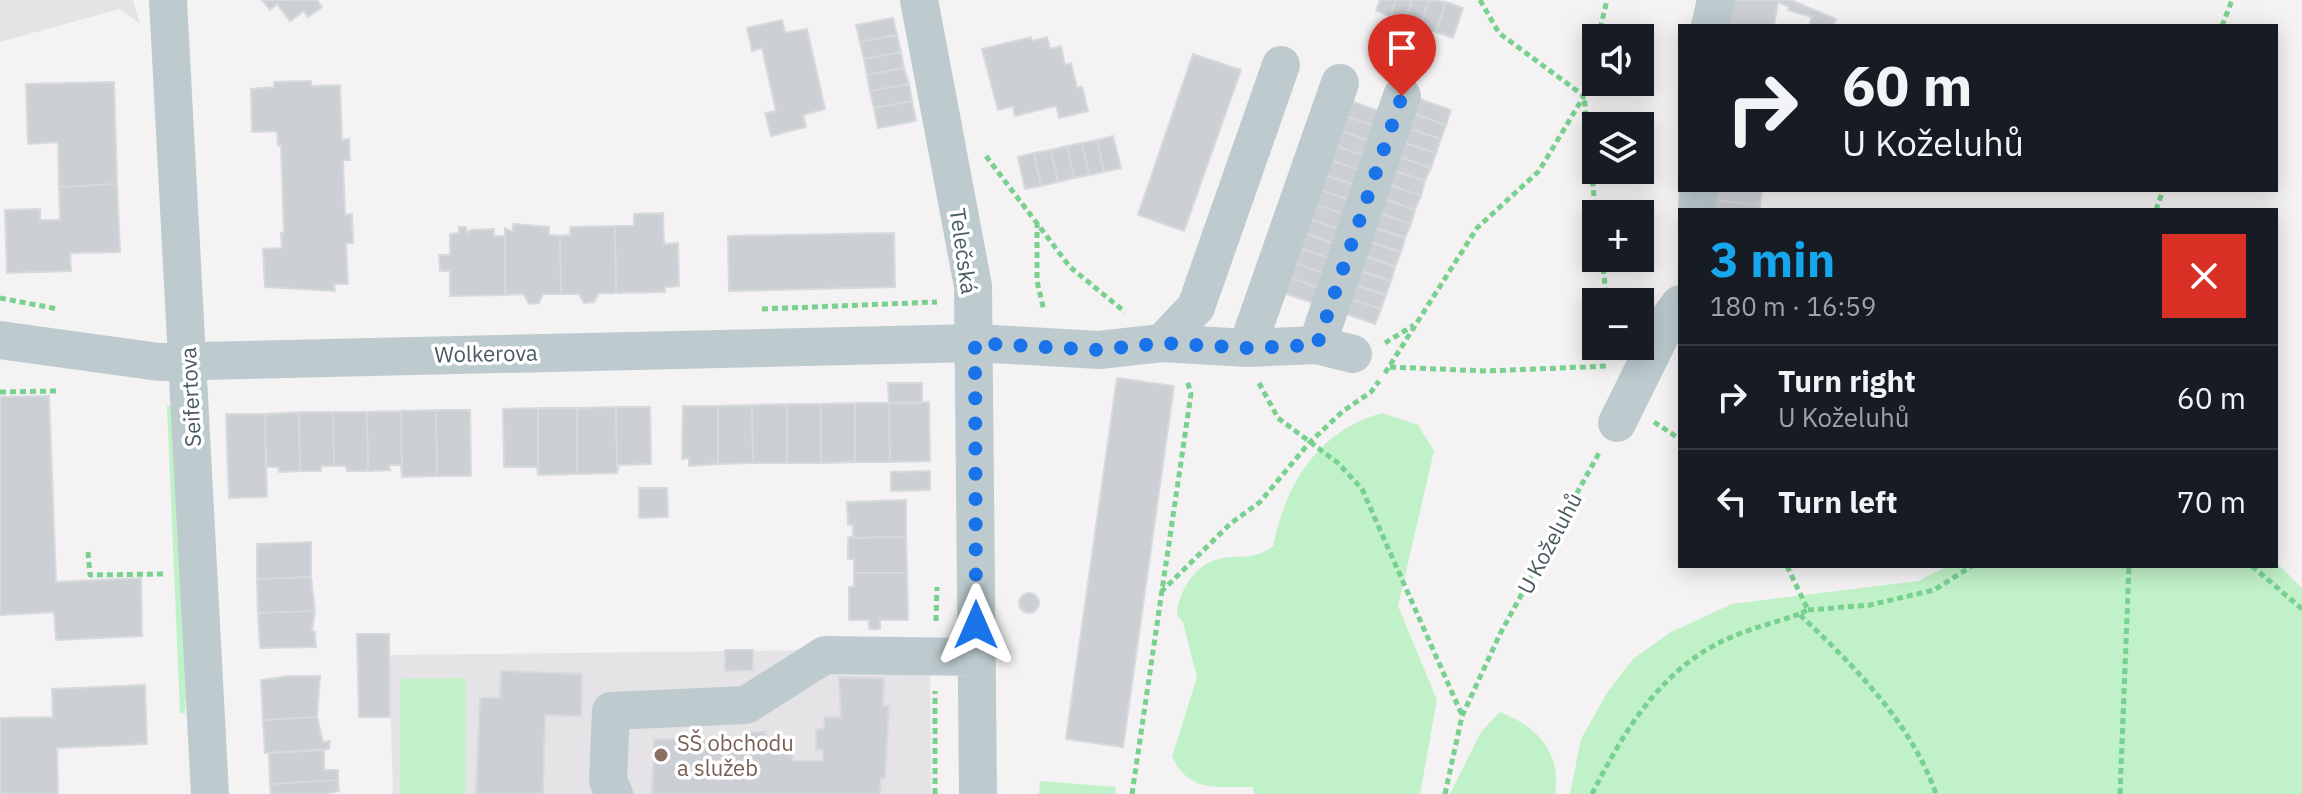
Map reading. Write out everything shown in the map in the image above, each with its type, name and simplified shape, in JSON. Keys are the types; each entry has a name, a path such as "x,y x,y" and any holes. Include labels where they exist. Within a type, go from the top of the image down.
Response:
{"street":[{"name":"Seifertova","path":"168,0 210,794"},
{"name":"Telečská","path":"919,0 973,286 978,794"},
{"path":"1710,24 1716,0"},
{"path":"1162,343 1196,307 1281,65"},
{"path":"1232,348 1340,83"},
{"path":"975,343 1099,350 1162,343 1335,350 1402,96"},
{"path":"1617,423 1678,308"},
{"name":"Wolkerova","path":"0,340 55,371 189,360 975,343"},
{"path":"614,794 608,781 611,711 746,705 825,655 977,657"}],"path":[{"path":"1480,0 1499,33 1582,95"},
{"path":"1600,24 1607,0"},
{"path":"2223,24 2232,0"},
{"path":"1584,96 1594,200"},
{"path":"1161,592 1230,524 1260,502 1309,443 1343,411 1371,392 1477,228 1539,171 1584,96"},
{"path":"984,153 1079,276 1176,357 1191,394 1132,794"},
{"path":"1037,221 1037,281 1058,347"},
{"path":"1232,348 1263,386 1278,418 1338,463 1362,489 1462,716"},
{"path":"1335,350 1389,367 1486,371 1613,365"},
{"path":"0,392 55,371"},
{"name":"U Koželuhů","path":"1445,794 1462,716 1500,634 1617,423"},
{"path":"88,552 90,575 168,574"},
{"path":"1788,568 1808,610"},
{"path":"1592,794 1619,740 1648,699 1683,666 1733,636 1808,610 1870,605 1934,590 1969,568"},
{"path":"2120,794 2129,568"},
{"path":"2254,568 2302,609"},
{"path":"1799,614 1855,668 1902,729 1929,775 1936,794"},
{"path":"935,656 935,794"}],"shaded area":[{"path":"0,0 133,0 140,24 119,9 0,42"},
{"name":"SŠ obchodu a služeb","path":"930,649 931,794 393,794 389,655"}],"green space":[{"path":"175,405 187,680 185,714 180,713 167,406"},
{"path":"1382,413 1418,425 1434,451 1398,606 1437,700 1420,794 1254,794 1253,787 1216,787 1196,782 1179,769 1172,757 1197,677 1183,623 1177,615 1184,588 1195,573 1210,562 1227,557 1253,556 1273,546 1287,501 1308,463 1340,433 1359,421"},
{"path":"2278,564 2302,588 2302,794 1570,794 1581,739 1607,693 1633,659 1671,632 1732,604 1918,581 1944,568 2278,568"},
{"path":"466,678 466,794 400,794 400,679"},
{"path":"1500,712 1525,725 1544,742 1554,765 1555,794 1450,794 1481,732"},
{"path":"1040,781 1116,787 1115,794 1039,794"}],"building":[{"path":"262,0 317,0 322,7 308,17 304,11 290,21 277,4 270,10"},
{"path":"1380,0 1396,0 1390,16 1376,11"},
{"path":"1396,0 1412,0 1405,21 1390,16"},
{"path":"1412,0 1429,0 1420,27 1405,21"},
{"path":"1429,0 1446,2 1436,32 1420,27"},
{"path":"1734,0 1791,0 1836,19 1834,24 1810,24 1812,17 1788,10 1789,7 1778,2 1774,24 1729,24"},
{"path":"1446,2 1463,8 1453,38 1436,32"},
{"path":"893,18 897,35 860,42 856,25"},
{"path":"782,20 785,33 807,29 825,109 803,115 806,127 771,136 765,113 776,111 762,48 752,51 747,28"},
{"path":"897,35 901,52 864,59 860,42"},
{"path":"1031,37 1032,41 1047,37 1050,49 1061,46 1065,65 1071,63 1077,88 1082,87 1088,111 1059,118 1056,106 1015,116 1013,106 998,110 982,49"},
{"path":"901,52 904,68 867,75 864,59"},
{"path":"1193,54 1241,70 1184,231 1138,215"},
{"path":"904,68 909,84 870,91 867,75"},
{"path":"311,81 311,86 340,85 342,140 349,139 350,160 343,160 345,215 352,214 353,243 346,243 348,284 334,284 335,291 265,287 263,249 282,248 281,233 284,233 281,145 278,146 277,131 252,132 251,89 274,87 274,82"},
{"path":"114,82 117,184 59,187 58,142 28,144 26,84"},
{"path":"909,84 912,101 874,108 870,91"},
{"path":"1420,99 1451,110 1446,125 1415,114"},
{"path":"912,101 916,121 878,128 874,108"},
{"path":"1351,101 1380,111 1375,126 1346,116"},
{"path":"1415,114 1446,125 1441,139 1410,129"},
{"path":"1346,116 1375,126 1370,141 1341,131"},
{"path":"1410,129 1441,139 1436,153 1405,143"},
{"path":"1341,131 1370,141 1365,156 1336,146"},
{"path":"1113,136 1121,168 1104,172 1097,140"},
{"path":"1097,140 1104,172 1089,175 1082,143"},
{"path":"1082,143 1089,175 1074,178 1067,146"},
{"path":"1405,143 1436,153 1431,168 1400,157"},
{"path":"1067,146 1074,178 1058,182 1051,150"},
{"path":"1336,146 1365,156 1360,170 1330,160"},
{"path":"1051,150 1058,182 1041,186 1034,153"},
{"path":"1034,153 1041,186 1025,189 1018,157"},
{"path":"1400,157 1431,168 1425,181 1395,171"},
{"path":"1330,160 1360,170 1355,185 1325,175"},
{"path":"1395,171 1425,181 1421,196 1390,185"},
{"path":"1325,175 1355,185 1350,200 1320,190"},
{"path":"117,184 120,252 70,253 71,271 7,273 5,210 40,209 40,220 60,220 59,187"},
{"path":"1390,185 1421,196 1415,210 1385,199"},
{"path":"1320,190 1350,200 1344,214 1315,204"},
{"path":"1715,192 1762,192 1760,205 1715,200"},
{"path":"1385,199 1415,210 1411,224 1381,214"},
{"path":"1715,200 1760,205 1760,208 1715,208"},
{"path":"1315,204 1344,214 1339,229 1310,219"},
{"path":"663,213 664,244 678,243 679,286 665,287 665,292 616,293 615,226 634,226 634,214"},
{"path":"1381,214 1411,224 1405,238 1376,228"},
{"path":"1310,219 1339,229 1334,244 1305,233"},
{"path":"513,224 549,227 549,235 560,236 561,294 543,294 539,303 529,304 524,294 505,295 505,228 513,232"},
{"path":"615,226 616,293 599,293 594,302 584,303 579,294 561,294 560,236 570,235 570,227"},
{"path":"459,227 466,227 467,233 494,229 494,236 505,236 505,295 450,296 450,271 440,271 439,255 450,255 450,234 459,233"},
{"path":"1376,228 1405,238 1401,252 1371,242"},
{"path":"894,233 895,287 729,291 728,236"},
{"path":"1305,233 1334,244 1329,258 1300,248"},
{"path":"1371,242 1401,252 1395,267 1366,256"},
{"path":"1300,248 1329,258 1324,273 1295,263"},
{"path":"1366,256 1395,267 1391,281 1361,271"},
{"path":"1295,263 1324,273 1319,288 1289,277"},
{"path":"1361,271 1391,281 1386,295 1356,285"},
{"path":"1289,277 1319,288 1313,303 1284,293"},
{"path":"1356,285 1386,295 1381,309 1351,299"},
{"path":"1351,299 1381,309 1375,324 1346,314"},
{"path":"1117,378 1174,386 1123,747 1066,739"},
{"path":"888,383 922,383 922,403 889,403"},
{"path":"49,396 56,582 141,578 142,636 56,640 54,612 0,615 0,397"},
{"path":"929,402 930,461 890,462 889,403"},
{"path":"855,403 889,403 890,462 855,462"},
{"path":"855,403 855,462 821,463 821,404"},
{"path":"787,404 787,463 753,463 752,405"},
{"path":"787,404 821,404 821,463 787,463"},
{"path":"752,405 753,463 718,464 718,406"},
{"path":"683,406 718,406 718,464 689,466 689,458 682,459"},
{"path":"616,407 650,407 651,464 619,465 617,473"},
{"path":"616,407 617,473 577,474 577,408"},
{"path":"538,408 577,408 577,474 538,475"},
{"path":"538,408 538,475 537,467 504,467 503,409"},
{"path":"436,410 470,410 471,476 437,476"},
{"path":"436,410 437,476 402,477 401,411"},
{"path":"401,411 402,477 401,465 389,465 390,470 368,471 367,412"},
{"path":"299,412 333,412 334,466 321,466 321,471 300,471"},
{"path":"299,412 300,471 279,472 278,467 267,467 266,472 265,414"},
{"path":"333,412 367,412 368,471 347,471 346,466 334,466"},
{"path":"226,414 265,414 267,497 229,498"},
{"path":"930,471 930,490 891,491 891,472"},
{"path":"639,488 667,488 668,517 639,518"},
{"path":"906,500 906,537 848,538 853,536 853,525 848,525 847,502"},
{"path":"906,537 907,573 854,573 854,559 848,559 848,538"},
{"path":"311,542 311,577 257,579 257,544"},
{"path":"854,573 907,573 908,620 880,620 880,629 869,629 869,620 849,620 849,587 854,587"},
{"path":"311,577 315,611 258,613 257,579"},
{"path":"1029,593 1036,596 1039,603 1036,610 1029,613 1022,610 1019,603 1022,596"},
{"path":"315,611 312,631 315,632 316,647 260,648 258,613"},
{"path":"357,634 389,634 390,717 359,717"},
{"path":"725,650 753,650 753,670 725,671"},
{"path":"501,671 582,674 581,716 545,715 543,794 476,794 480,698 500,698"},
{"path":"320,676 317,717 263,720 261,680"},
{"path":"839,677 884,678 883,706 889,706 885,778 881,778 880,794 652,794 654,739 743,741 743,732 766,732 766,742 793,743 792,761 823,761 823,750 816,750 816,729 824,729 825,717 841,718"},
{"path":"145,685 147,744 57,748 58,794 0,794 0,718 53,717 52,689"},
{"path":"317,717 323,742 330,741 329,749 265,753 263,720"},
{"path":"324,750 324,770 338,770 338,780 270,784 269,753"},
{"path":"338,780 339,791 326,794 271,794 270,784"}],"place":[{"name":"SŠ obchodu a služeb","path":"661,755"}],"route":[{"path":"976,625 975,343 1099,350 1162,343 1247,348 1317,345 1402,96"}]}
